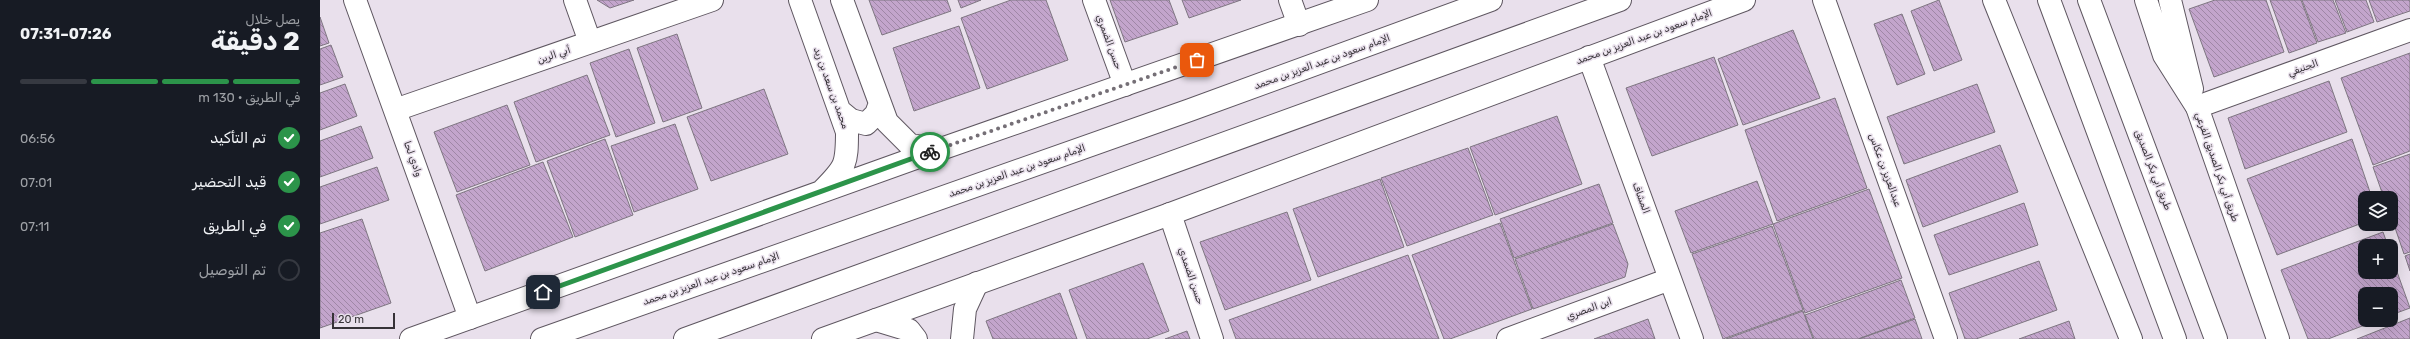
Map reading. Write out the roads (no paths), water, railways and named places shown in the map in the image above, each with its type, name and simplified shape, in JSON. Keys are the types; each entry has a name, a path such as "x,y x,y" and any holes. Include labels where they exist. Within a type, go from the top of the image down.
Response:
{"street":[{"name":"وادي لحا","path":"355,0 470,318"},
{"path":"575,0 590,42"},
{"name":"أبي الرين","path":"395,110 712,0"},
{"name":"محمد بن سعد بن زيد","path":"800,0 847,132 847,153 841,172 820,193"},
{"path":"842,0 887,122 910,145 938,150"},
{"name":"حسن الضمري","path":"1094,0 1125,85"},
{"path":"1290,0 1299,25"},
{"path":"411,339 938,150 1367,0"},
{"name":"الإمام سعود بن عبد العزيز بن محمد","path":"542,339 1190,110 1491,0"},
{"path":"686,339 1620,0"},
{"name":"الإمام سعود بن عبد العزيز بن محمد","path":"822,339 1170,214 1744,0"},
{"name":"عبدالعزيز بن عكاس","path":"1824,0 1946,339"},
{"path":"1994,0 2119,306"},
{"path":"2001,0 2048,117"},
{"path":"2006,0 2131,339"},
{"path":"2049,0 2176,339"},
{"name":"طريق أبي بكر الصديق","path":"2089,0 2216,339"},
{"path":"2141,0 2164,55"},
{"name":"طريق أبي بكر الصديق الفرعي","path":"2146,0 2164,55 2197,107 2278,339"},
{"path":"2170,0 2197,107"},
{"name":"الجنيفي","path":"2197,107 2410,30"},
{"name":"المشاف","path":"1589,57 1692,339"},
{"path":"840,111 851,120 866,124 876,114 880,103"},
{"name":"حسن الضمدي","path":"1170,214 1212,339"},
{"name":"ابن المصري","path":"1508,339 1670,279"},
{"path":"962,339 965,309 977,283"},
{"path":"876,320 908,330 916,339"},
{"path":"701,339 727,324"},
{"path":"524,339 564,331"}]}
